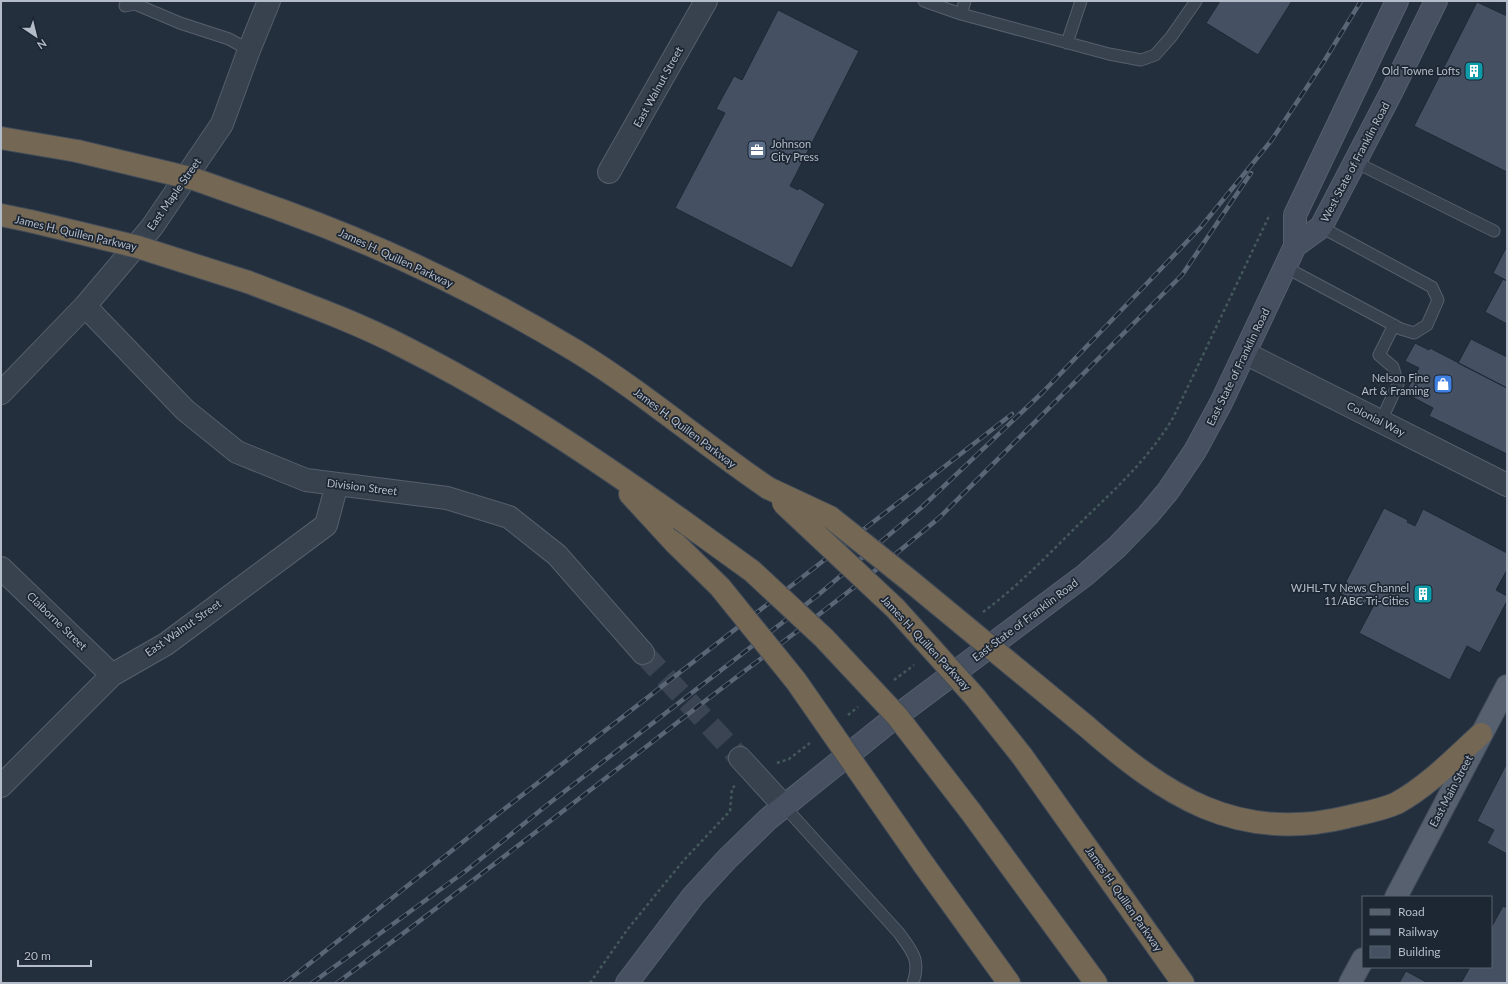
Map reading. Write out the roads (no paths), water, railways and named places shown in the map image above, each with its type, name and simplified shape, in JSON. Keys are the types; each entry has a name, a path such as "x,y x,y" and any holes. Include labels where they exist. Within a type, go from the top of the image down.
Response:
{"highway":[{"name":"James H. Quillen Parkway","path":"1,138 77,151 194,179 341,231 426,268 532,326 576,351 644,397 732,464 768,488 895,608 976,697 1022,756 1183,983"},
{"name":"James H. Quillen Parkway","path":"1,215 138,247 248,282 359,325 463,377 545,426 599,461 752,571 824,638 897,716 971,812 1096,983"},
{"path":"599,461 676,544 720,587 796,681 924,865 1009,983"},
{"path":"768,488 830,517 909,580 1125,760 1165,788 1197,805 1232,818 1271,824 1302,824 1336,820 1396,803 1431,778 1481,734"}],"main road":[{"path":"1295,246 1295,214 1396,1"},
{"name":"West State of Franklin Road","path":"1295,246 1321,228 1392,91 1436,1"},
{"name":"East State of Franklin Road","path":"627,983 698,890 740,846 784,806 894,718 1074,584 1117,547 1168,491 1192,456 1213,420 1295,246"},
{"name":"East Main Street","path":"1397,896 1507,686"},
{"path":"1350,983 1362,961"}],"street":[{"name":"East Maple Street","path":"1,393 85,306 152,227 222,124 269,1"},
{"name":"East Walnut Street","path":"609,172 706,1"},
{"name":"Division Street","path":"85,306 185,410 237,452 306,480 447,498 509,517 557,555 643,653"},
{"name":"Colonial Way","path":"1245,353 1507,485"},
{"name":"East Walnut Street","path":"1,786 112,674 166,644 326,525 337,484"},
{"name":"Claiborne Street","path":"1,568 112,674"},
{"path":"745,764 784,806"}],"lane":[{"path":"924,1 960,14 1067,43 1141,60 1155,56 1171,37 1196,1"},
{"path":"960,14 965,1"},
{"path":"1067,43 1081,1"},
{"path":"126,3 135,4 180,23 229,39 249,50"},
{"path":"1355,162 1494,231"},
{"path":"1286,267 1394,325 1414,333 1427,325 1438,300 1432,287 1321,228"},
{"path":"1381,421 1398,384 1393,367 1379,355 1394,325"},
{"path":"784,806 899,933 915,956 917,972 913,983"}],"tunnel":[{"path":"643,653 740,758"}],"railway":[{"path":"312,983 467,870 547,805 818,595 922,507 1043,392 1200,228 1271,141 1323,63 1361,1"},
{"path":"337,983 824,611 940,517 1182,275 1251,173"},
{"path":"285,983 503,810 1012,414"}],"place":[{"name":"Old Towne Lofts","path":"1474,71"},
{"name":"Johnson City Press","path":"757,150"},
{"name":"Nelson Fine Art & Framing","path":"1443,384"},
{"name":"WJHL-TV News Channel 11/ABC Tri-Cities","path":"1423,594"}]}
